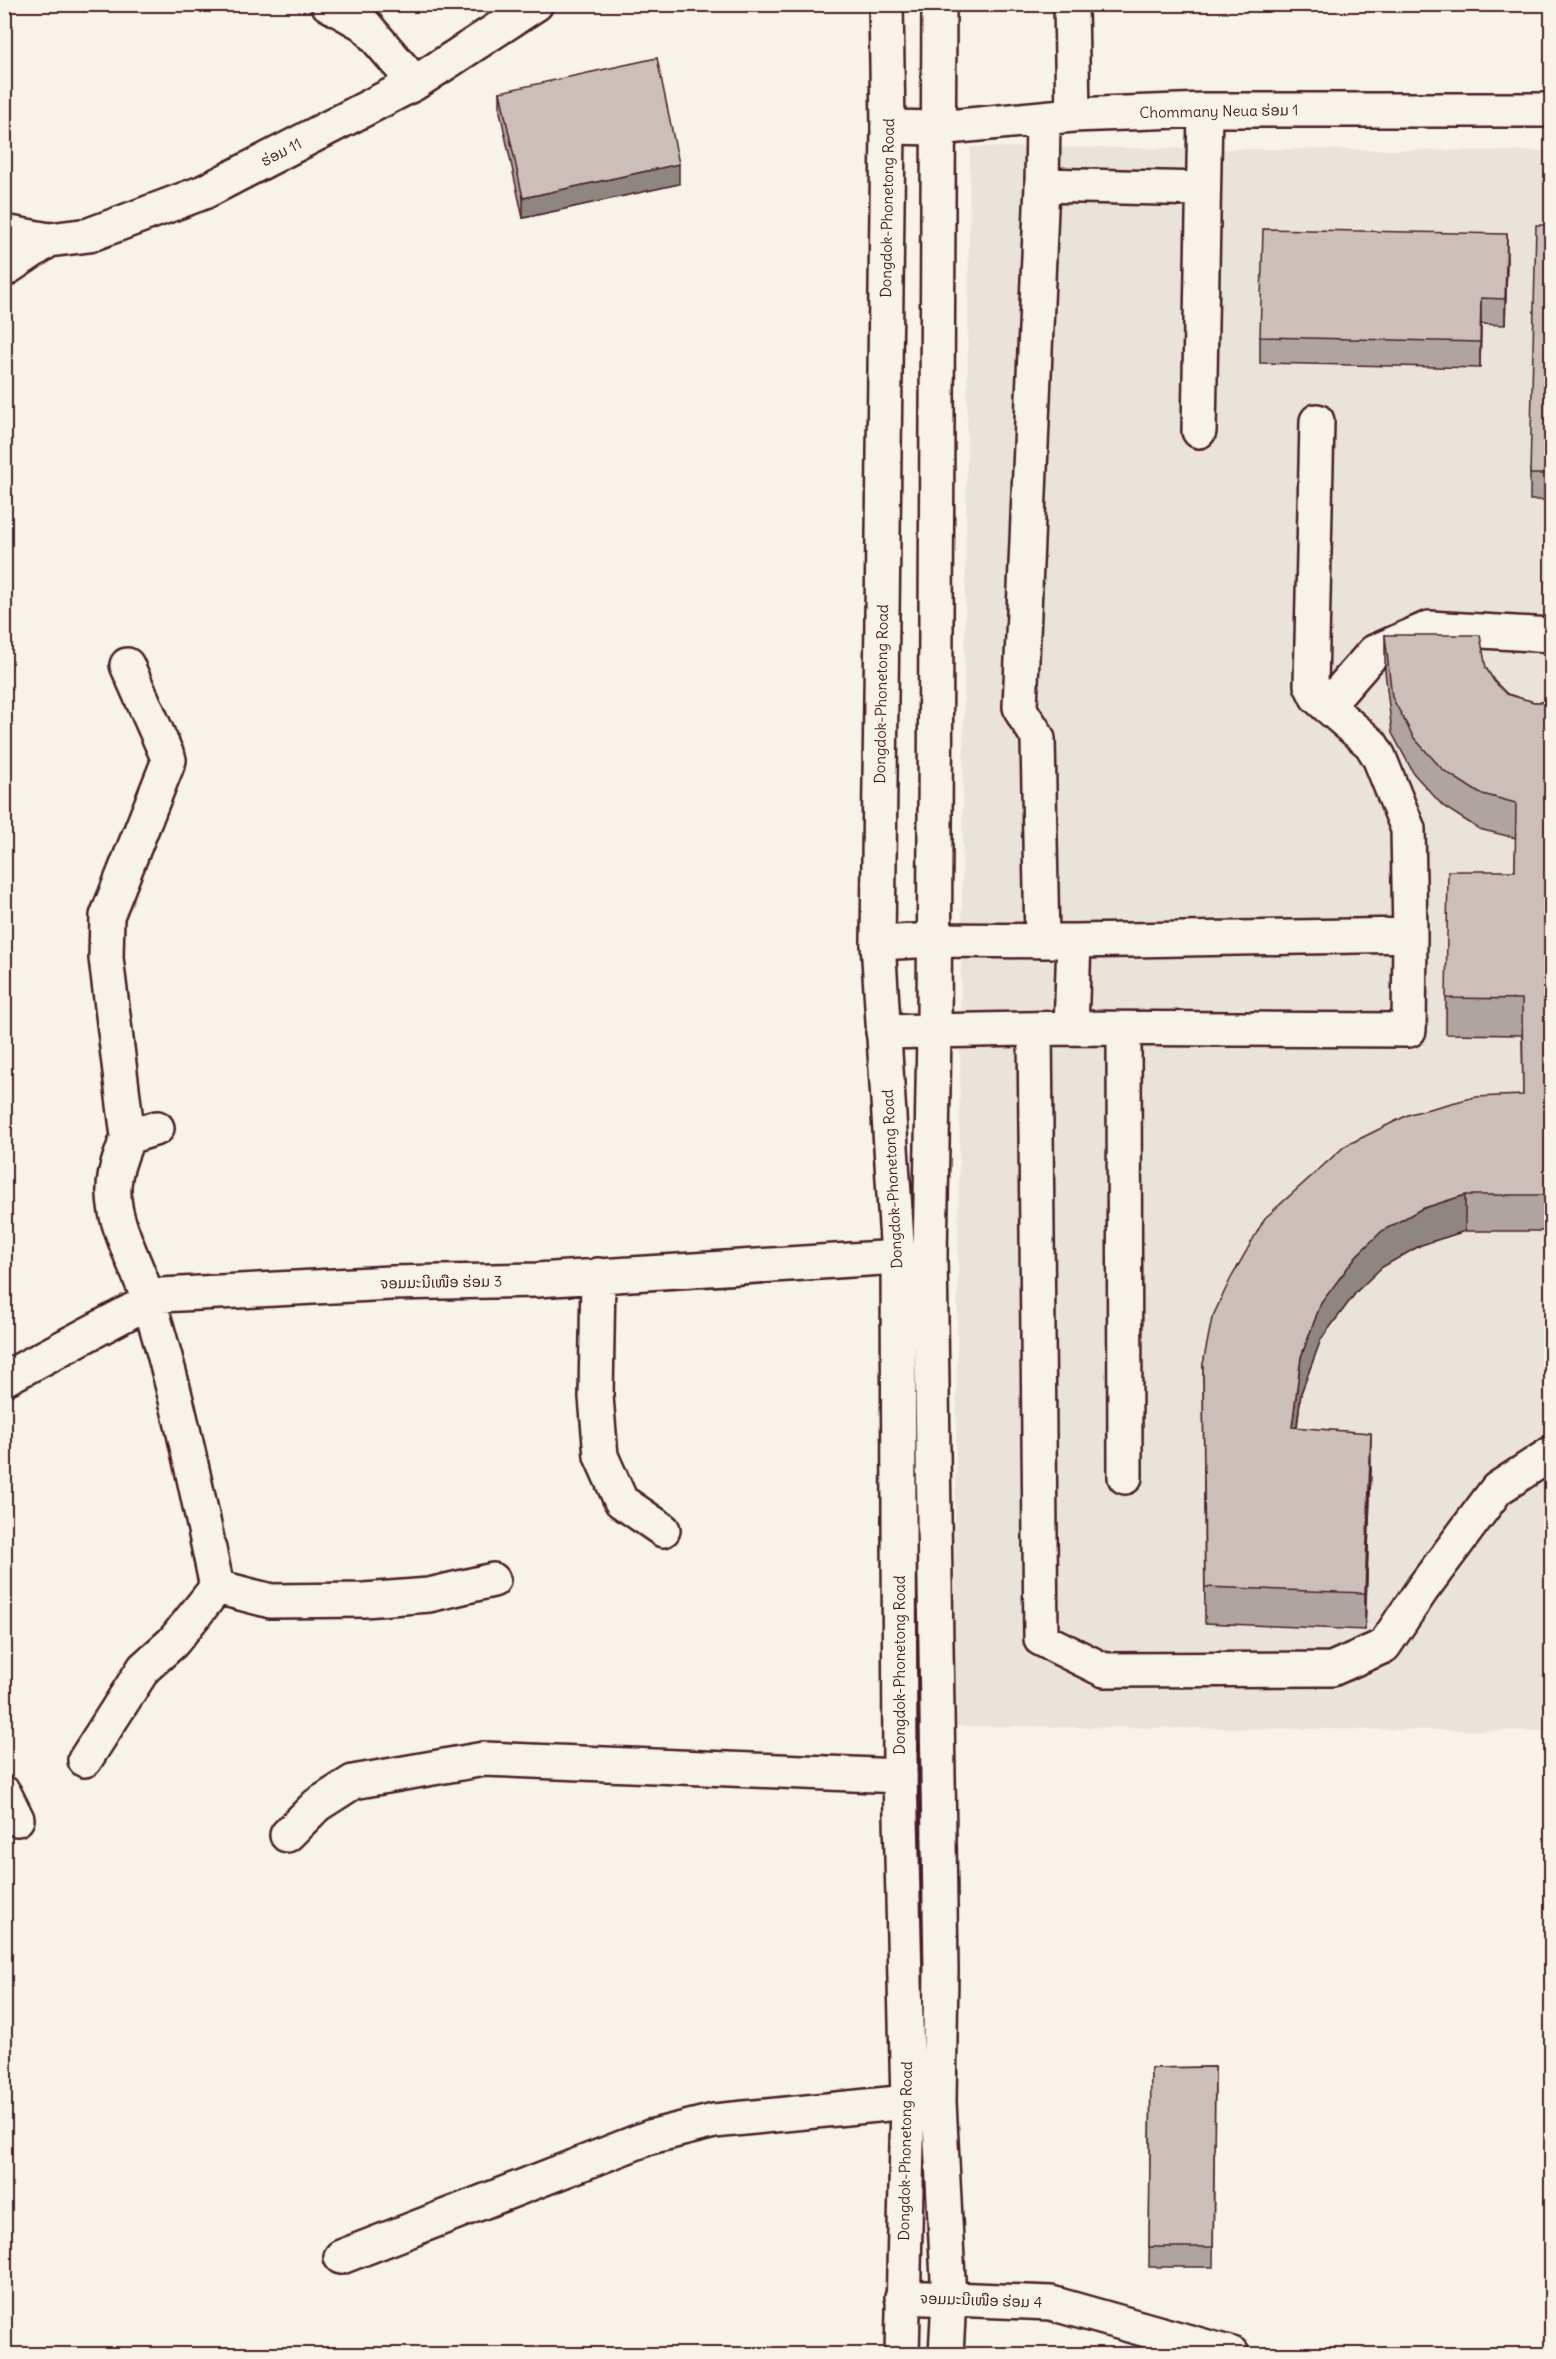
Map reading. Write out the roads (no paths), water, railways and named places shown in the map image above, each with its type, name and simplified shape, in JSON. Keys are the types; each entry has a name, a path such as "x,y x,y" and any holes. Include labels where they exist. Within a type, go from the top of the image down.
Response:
{"street":[{"path":"328,4 365,25 415,83"},
{"name":"Dongdok-Phonetong Road","path":"886,4 888,127 878,943 898,1257 900,1776 908,2102 902,2355"},
{"path":"939,4 934,1032 930,1257 941,1970 939,2102 949,2300 946,2355"},
{"path":"1042,941 1038,739 1034,728 1024,720 1020,707 1042,185 1058,117 1071,4"},
{"name":"ຮ່ອມ 11","path":"4,232 49,240 89,235 204,192 415,83 523,9"},
{"path":"1199,431 1205,110"},
{"name":"Chommany Neua ຮ່ອມ 1","path":"888,127 938,128 1058,117 1205,110 1551,110"},
{"path":"1042,185 1202,189"},
{"path":"4,270 49,240"},
{"path":"883,1032 1071,1028 1409,1030 1408,830 1379,757 1371,744 1317,698 1311,685 1317,421"},
{"path":"1327,706 1374,652 1429,628 1551,636"},
{"path":"127,665 169,760 107,916 106,958 142,1133 115,1168 113,1186 116,1212 149,1301 191,1465 217,1587"},
{"path":"878,943 934,940 1074,941 1410,935"},
{"path":"1071,1028 1074,941"},
{"path":"1035,1029 1041,1639 1104,1670 1332,1669 1384,1646 1423,1588 1497,1489 1551,1453"},
{"path":"1124,1029 1125,1477"},
{"name":"ຈອມມະນີເໜືອ ຮ່ອມ 3","path":"4,1379 161,1295 391,1283 537,1280 898,1257"},
{"path":"598,1275 596,1397 601,1456 621,1501 663,1530"},
{"path":"217,1587 271,1601 364,1600 429,1594 493,1580"},
{"path":"85,1760 144,1668 173,1642 217,1587"},
{"path":"287,1835 316,1805 353,1782 484,1759 900,1776"},
{"path":"341,2257 650,2138 714,2121 908,2102"},
{"name":"ຈອມມະນີເໜືອ ຮ່ອມ 4","path":"902,2297 1052,2303 1232,2355"}]}
